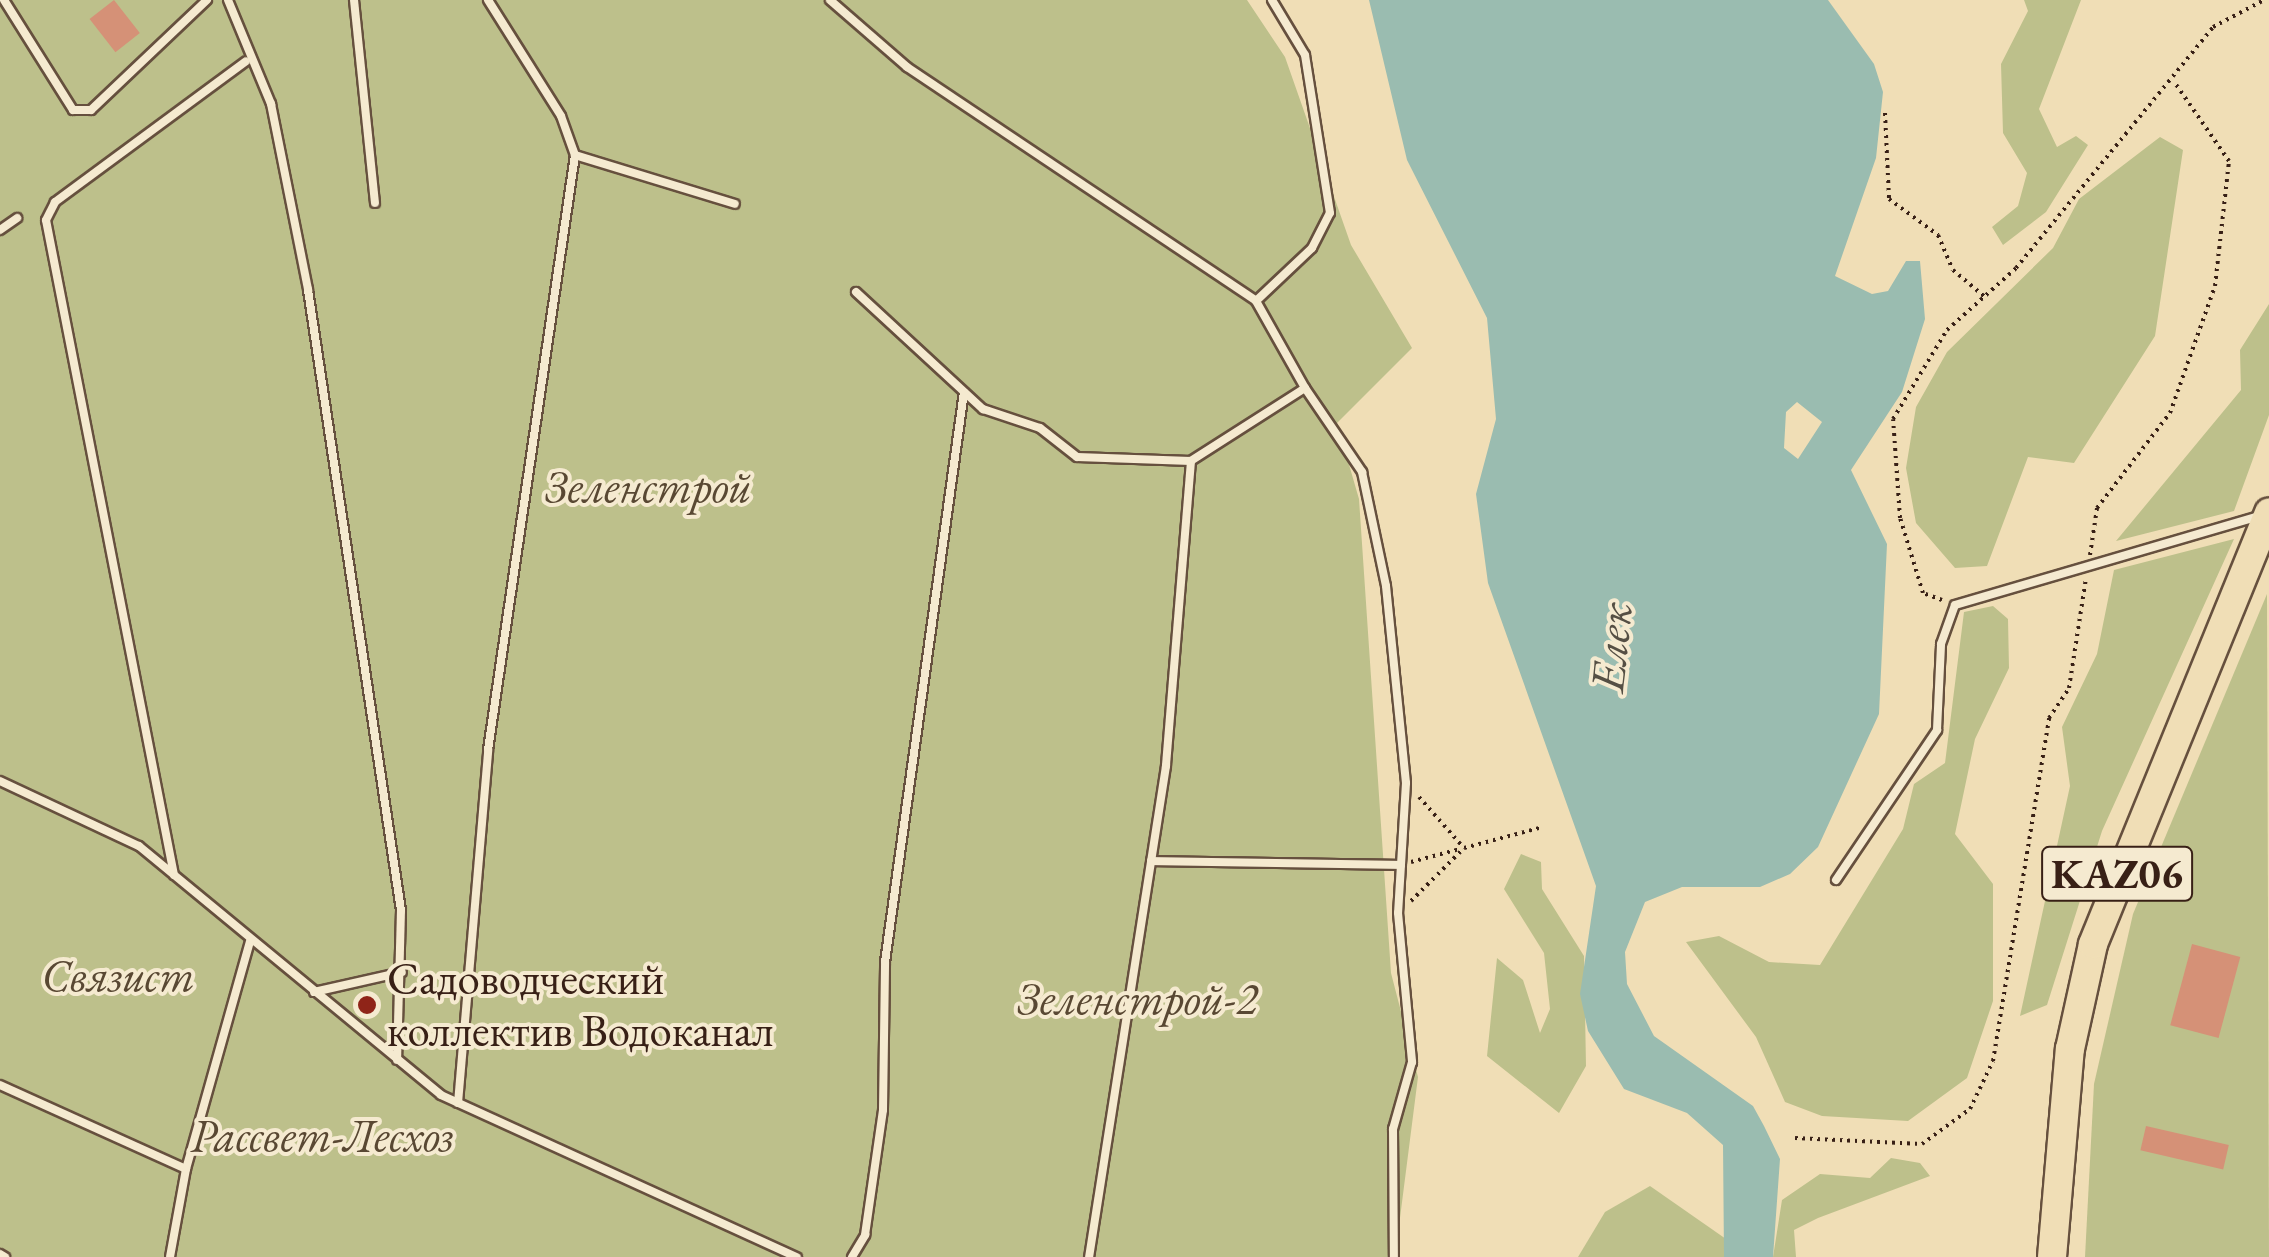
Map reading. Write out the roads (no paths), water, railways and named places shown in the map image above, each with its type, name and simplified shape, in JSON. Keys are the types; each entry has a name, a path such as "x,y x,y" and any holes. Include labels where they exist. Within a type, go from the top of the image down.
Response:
{"highway":[{"name":"KАZ06","path":"2052,1257 2070,1050 2093,944 2269,513"}],"lane":[{"path":"4,0 73,110 92,110 208,0"},
{"path":"228,0 246,60 270,104 308,290 401,910 397,1060"},
{"path":"354,0 375,203"},
{"path":"458,1103 488,750 576,156 562,116 488,0"},
{"path":"830,0 907,67 1256,300 1304,388 1362,472 1386,586 1406,782 1398,913 1412,1062 1393,1128 1394,1257"},
{"path":"1256,300 1312,248 1330,214 1305,55 1272,0"},
{"path":"174,876 46,220 55,202 246,60"},
{"path":"576,156 734,204"},
{"path":"0,230 17,218"},
{"path":"856,292 964,392 1076,457 1191,461 1304,388"},
{"path":"852,1257 865,1234 883,1110 885,962 964,392"},
{"path":"1089,1257 1151,861 1191,461"},
{"path":"1836,880 1937,730 1941,644 1955,605 2090,570 2269,513"},
{"path":"0,781 139,846 397,1060 458,1103 797,1257"},
{"path":"1151,861 1401,865"},
{"path":"170,1257 186,1169 250,940"},
{"path":"314,992 402,972"},
{"path":"0,1085 186,1169"}],"water":[{"name":"Елек","path":"1369,0 1828,0 1874,64 1883,92 1876,158 1835,276 1872,294 1888,291 1906,261 1920,261 1925,319 1902,392 1851,470 1887,544 1879,714 1818,847 1790,874 1760,887 1682,887 1645,902 1625,952 1627,984 1654,1036 1753,1106 1764,1126 1780,1159 1773,1257 1724,1257 1723,1145 1687,1113 1624,1089 1588,1031 1580,994 1596,886 1488,583 1476,494 1496,419 1487,318 1407,160","holes":["1797,402 1822,422 1798,459 1784,448 1786,412"]}],"place":[{"name":"Садоводческий коллектив Водоканал","path":"367,1005"}],"park label":[{"name":"Зеленстрой","path":"648,487"},
{"name":"Связист","path":"118,976"},
{"name":"Зеленстрой-2","path":"1137,999"},
{"name":"Рассвет-Лесхоз","path":"322,1136"}]}
